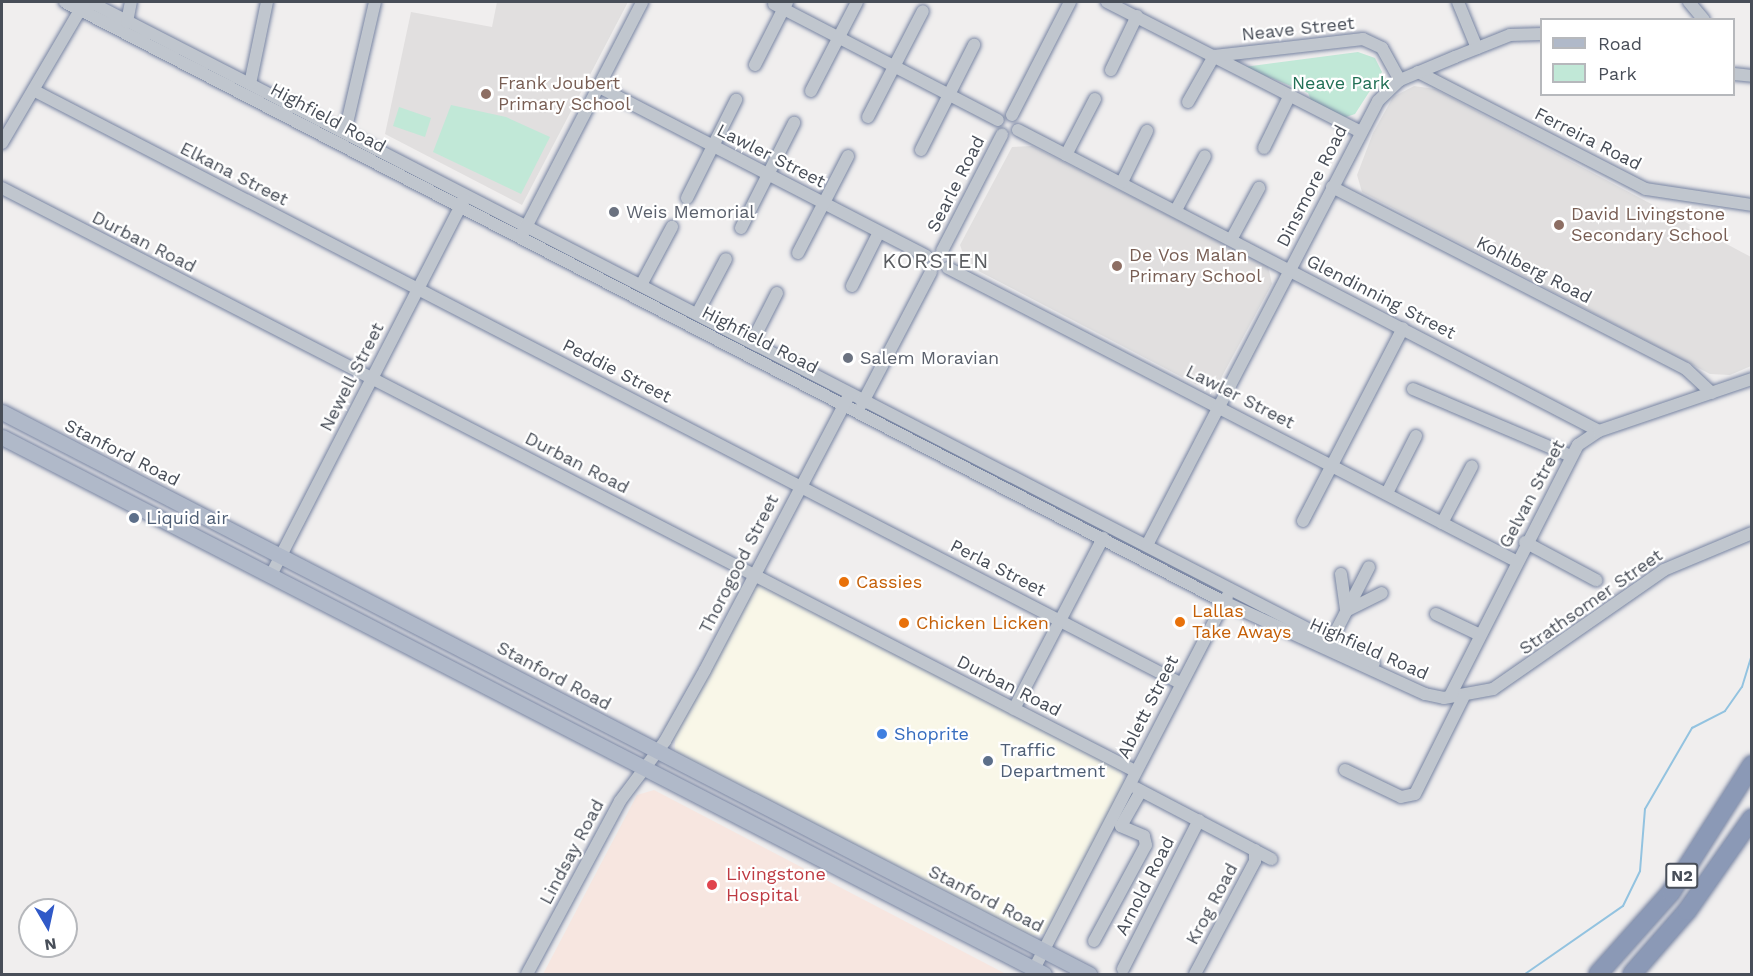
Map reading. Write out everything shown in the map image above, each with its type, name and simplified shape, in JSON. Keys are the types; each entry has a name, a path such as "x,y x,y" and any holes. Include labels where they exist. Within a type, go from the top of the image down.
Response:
{"highway":[{"path":"1582,975 1664,888 1749,769"},
{"name":"N2","path":"1598,975 1671,892 1749,769"},
{"name":"N2","path":"1632,975 1727,858 1752,818"},
{"path":"1642,975 1727,858"}],"main road":[{"name":"Stanford Road","path":"2,412 1089,975"},
{"path":"2,437 1039,972"}],"street":[{"name":"Highfield Road","path":"64,2 85,4 127,22 345,132 521,237 862,405 908,422 1414,685 1447,696"},
{"path":"127,22 132,2"},
{"path":"250,84 267,2"},
{"path":"345,132 375,2"},
{"path":"521,237 642,2"},
{"path":"811,91 857,2"},
{"path":"754,65 782,5 998,120 1012,115 1070,2"},
{"name":"Neave Street","path":"1107,2 1361,132"},
{"path":"1458,2 1477,48"},
{"path":"1689,2 1702,18"},
{"name":"Highfield Road","path":"85,4 463,201 527,226 752,342 848,398"},
{"path":"2,143 85,4"},
{"path":"868,117 923,11"},
{"path":"1111,70 1137,16"},
{"name":"Dinsmore Road","path":"1147,545 1378,101 1400,80 1418,72 1510,35 1540,34"},
{"name":"Neave Street","path":"1214,56 1368,40 1383,48 1400,80"},
{"path":"921,150 974,45"},
{"path":"1188,102 1214,56"},
{"name":"Ferreira Road","path":"1418,72 1646,189 1752,205"},
{"path":"1735,74 1752,76"},
{"name":"Lawler Street","path":"599,87 926,256"},
{"name":"Elkana Street","path":"35,91 417,288"},
{"path":"1264,148 1290,95"},
{"path":"1066,155 1095,99"},
{"path":"687,198 736,100"},
{"path":"998,120 1002,135 1018,129 1012,115"},
{"path":"741,228 794,123"},
{"name":"Glendinning Street","path":"1018,129 1232,238 1599,431"},
{"path":"1122,182 1147,131"},
{"name":"Searle Road","path":"942,251 1002,135"},
{"path":"798,254 848,156"},
{"path":"1176,210 1205,156"},
{"name":"Kohlberg Road","path":"1332,187 1686,369 1712,393"},
{"name":"Durban Road","path":"2,188 1135,771"},
{"path":"1232,238 1259,188"},
{"name":"Newell Street","path":"271,575 463,201"},
{"path":"641,285 672,227"},
{"path":"852,286 879,232"},
{"path":"862,405 931,272 926,256 942,251 948,268 931,272"},
{"path":"697,314 726,259"},
{"name":"Lawler Street","path":"948,268 1387,492 1516,561"},
{"name":"Peddie Street","path":"417,288 800,485"},
{"path":"752,342 777,293"},
{"path":"1303,521 1403,328"},
{"name":"Gelvan Street","path":"1447,696 1571,456 1599,431 1752,380"},
{"path":"1413,389 1571,456"},
{"name":"Thorogood Street","path":"656,751 755,575 800,485 848,398"},
{"name":"Highfield Road","path":"862,405 903,434 1224,603 1392,681 1447,696"},
{"path":"903,434 908,422"},
{"path":"1387,492 1416,436"},
{"path":"1442,523 1472,466"},
{"name":"Perla Street","path":"800,485 1180,683"},
{"name":"Strathsomer Street","path":"1447,696 1464,696 1511,679 1664,570 1752,533"},
{"path":"1014,709 1104,538"},
{"path":"1525,542 1596,580"},
{"path":"1341,574 1346,611"},
{"path":"1330,641 1364,577"},
{"name":"Ablett Street","path":"1039,972 1043,950 1130,785 1180,683 1231,591"},
{"path":"1346,611 1382,593"},
{"path":"1436,614 1478,634"},
{"path":"1345,770 1401,797 1415,794 1464,696"},
{"name":"Lindsay Road","path":"527,975 643,766 656,751"},
{"path":"1130,785 1271,859"},
{"path":"1094,941 1146,845 1144,836 1121,826 1142,791"},
{"name":"Arnold Road","path":"1123,969 1199,820"},
{"name":"Krog Road","path":"1195,975 1255,861 1255,850"}],"shaded area":[{"name":"Frank Joubert Primary School","path":"497,2 628,2 522,205 385,134 411,12 492,27"},
{"name":"David Livingstone Secondary School","path":"1414,86 1435,89 1751,257 1751,366 1730,375 1710,374 1362,192 1357,175 1373,133 1393,97"},
{"name":"De Vos Malan Primary School","path":"1032,146 1268,266 1272,284 1220,380 1197,385 967,265 960,245 1012,147"},
{"path":"756,583 1121,770 1124,787 1044,934 1029,936 675,755 675,732"},
{"name":"Livingstone Hospital","path":"654,790 1006,974 543,974 637,795"}],"green space":[{"name":"Neave Park","path":"1358,52 1375,58 1382,72 1355,114 1343,118 1311,100 1308,93 1244,67"},
{"path":"451,105 506,117 550,137 521,194 433,152"},
{"path":"399,107 431,118 425,137 393,126"}],"waterway":[{"path":"1525,974 1623,906 1640,871 1645,809 1692,728 1725,711 1742,687 1752,654"}],"place":[{"name":"Frank Joubert Primary School","path":"486,94"},
{"name":"Weis Memorial","path":"614,212"},
{"name":"David Livingstone Secondary School","path":"1559,225"},
{"name":"De Vos Malan Primary School","path":"1117,266"},
{"name":"Salem Moravian","path":"848,358"},
{"name":"Liquid air","path":"134,518"},
{"name":"Cassies","path":"844,582"},
{"name":"Lallas Take Aways","path":"1180,622"},
{"name":"Chicken Licken","path":"904,623"},
{"name":"Shoprite","path":"882,734"},
{"name":"Traffic Department","path":"988,761"},
{"name":"Livingstone Hospital","path":"712,885"}],"district":[{"name":"KORSTEN","path":"936,261"}]}
